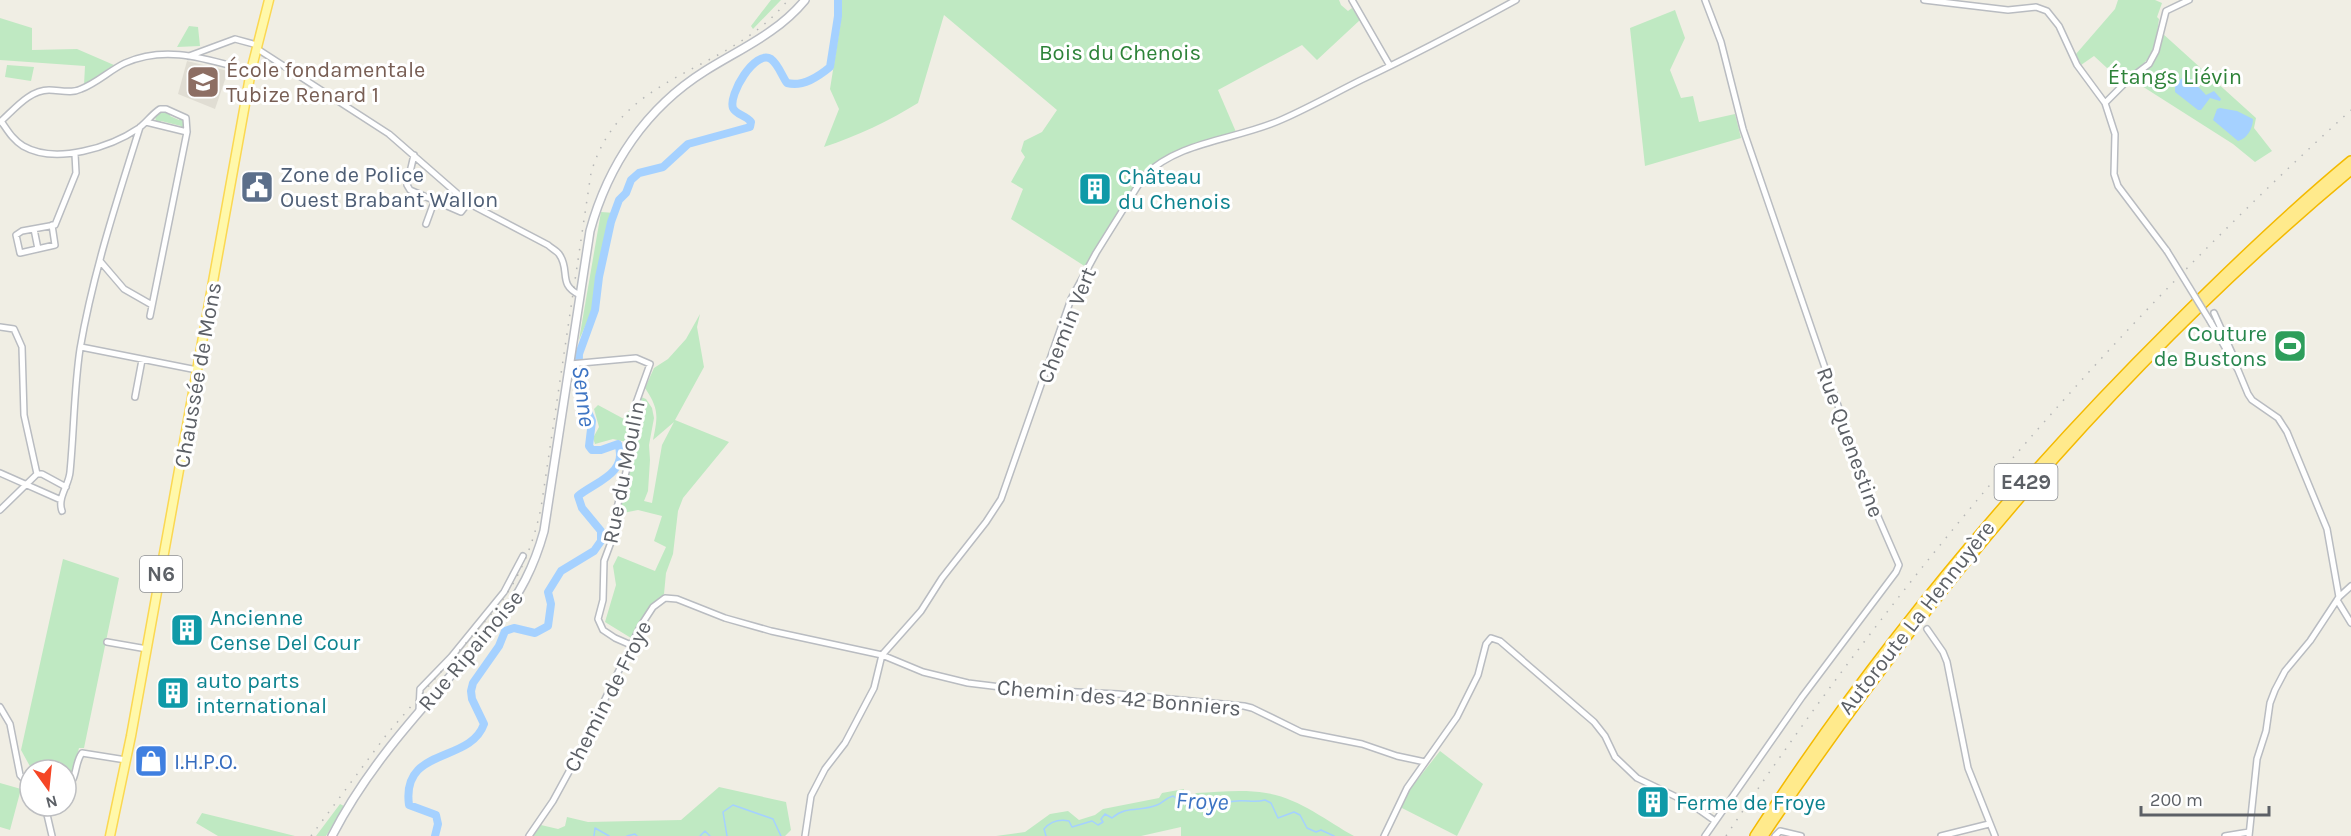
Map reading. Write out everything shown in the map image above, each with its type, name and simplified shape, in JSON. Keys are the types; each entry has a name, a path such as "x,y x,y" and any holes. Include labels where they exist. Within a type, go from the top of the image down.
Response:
{"highway":[{"name":"Autoroute La Hennuyère","path":"1755,836 1839,714 1894,641 2009,500 2088,413 2190,309 2351,161"},
{"name":"Autoroute La Hennuyère","path":"1763,836 1845,718 1899,646 2021,497 2143,365 2211,297 2351,170"}],"main road":[{"name":"Chaussée de Mons","path":"112,836 251,71 269,0"}],"street":[{"name":"Rue Ripainoise","path":"332,836 363,780 385,751 514,602 534,564 544,531 572,364 580,295 595,213 612,172 633,138 675,93 704,72 778,27 805,0"},
{"path":"1352,0 1390,66"},
{"name":"Chemin Vert","path":"804,836 811,796 825,769 845,743 874,688 882,655 921,611 947,571 986,522 1001,499 1071,299 1096,253 1144,176 1152,168 1190,149 1269,125 1428,49 1516,0"},
{"name":"Rue Quenestine","path":"1704,0 1721,42 1743,129 1861,474 1899,566 1802,697 1706,836"},
{"path":"1923,0 2008,10 2036,7 2046,9 2059,26 2085,79 2105,103 2115,134 2114,174 2116,182 2167,251 2238,370 2252,400 2278,418 2287,432 2327,529 2338,598 2351,623"},
{"path":"2105,103 2128,80 2149,64 2156,51 2166,11 2189,0"},
{"path":"189,56 235,39 257,46 389,134 468,202 548,245 559,254 566,269 568,288 580,295"},
{"path":"150,316 187,132 186,118 164,108 157,110 140,127 109,144 75,154 28,148 15,140 1,122 25,99 40,91 73,92 83,89 121,65 148,55 172,53 251,71"},
{"path":"146,122 187,132"},
{"path":"62,511 61,500 70,475 81,347 99,261 140,127"},
{"path":"52,225 55,245 20,253 16,235 34,229 52,225 55,225 76,173 75,154"},
{"path":"414,155 407,188 434,202 461,212 468,202"},
{"path":"426,224 434,202"},
{"path":"34,229 38,249"},
{"path":"99,261 124,289 152,305"},
{"path":"2214,314 2232,351 2238,370"},
{"path":"0,327 14,329 22,346 23,408 28,443 37,474"},
{"path":"81,347 198,370"},
{"name":"Rue du Moulin","path":"572,364 636,358 650,364 636,403 635,436 620,493 614,534 604,561 603,600 598,619 603,630 631,645"},
{"path":"135,397 142,360"},
{"path":"0,473 61,500"},
{"path":"0,510 37,474 42,474 66,487"},
{"path":"419,711 420,689 451,657 504,592 523,556"},
{"path":"2225,836 2249,834 2257,759 2275,690 2285,671 2310,641 2338,598 2351,586"},
{"name":"Chemin de Froye","path":"529,836 572,766 631,645 653,607 659,601 669,597 725,618 771,631 882,655"},
{"path":"1927,629 1947,662 1964,753 1995,836"},
{"path":"1384,836 1401,798 1465,703 1478,675 1488,639 1496,639 1594,722 1605,736 1615,757 1637,778 1691,804 1716,821"},
{"path":"107,642 147,649"},
{"name":"Chemin des 42 Bonniers","path":"882,655 933,675 981,685 1119,694 1244,706 1301,732 1362,744 1397,756 1425,762"},
{"path":"0,706 10,724 18,765"},
{"path":"78,758 82,753 127,757"},
{"path":"48,818 52,836"},
{"path":"1941,836 1989,824"},
{"path":"1775,836 1780,831 1801,836"}],"shaded area":[{"name":"École fondamentale Tubize Renard 1","path":"187,61 228,71 215,109 178,94"}],"green space":[{"path":"771,0 781,0 753,29 751,26"},
{"name":"Bois du Chenois","path":"841,0 1339,0 1348,11 1352,8 1360,20 1317,60 1302,45 1218,90 1236,132 1178,151 1146,170 1086,267 1011,219 1023,189 1011,182 1025,157 1021,151 1024,141 1042,132 1057,110 944,15 918,103 872,128 824,147 839,109 830,89 841,20"},
{"path":"2118,0 2155,0 2162,3 2150,56 2120,80 2094,56 2081,65 2076,54 2115,9"},
{"path":"1675,10 1685,38 1670,70 1681,98 1693,96 1699,122 1735,114 1741,138 1645,166 1630,28"},
{"path":"0,18 32,28 32,50 77,49 114,65 84,85 85,66 0,60"},
{"path":"189,26 198,27 200,46 177,47"},
{"name":"Étangs Liévin","path":"2162,33 2256,118 2254,128 2272,151 2255,162 2233,144 2134,81 2153,63"},
{"path":"7,65 34,67 31,81 5,77"},
{"path":"162,110 171,113 170,116 179,120 181,117 184,119 185,128 181,129 181,126 161,121 160,124 156,122 155,116"},
{"path":"601,212 615,213 593,309 579,340"},
{"path":"700,314 697,327 704,367 675,420 729,442 683,498 678,511 673,554 666,573 664,594 650,606 631,638 605,622 616,585 613,566 618,556 655,571 666,547 654,541 662,516 638,510 618,514 629,466 638,403 641,397 646,399 652,408 654,418 649,445 648,491 644,501 652,503 662,445 674,422 653,440 656,413 645,388 654,368 668,359 686,339"},
{"name":"Couture de Bustons","path":"2296,332 2300,356 2284,359 2280,335"},
{"path":"598,405 624,419 632,406 633,436 631,443 613,439 595,444 593,438 599,427 594,409"},
{"path":"63,559 119,578 84,748 79,748 76,758 25,758 21,750"},
{"path":"1440,751 1483,784 1457,836 1400,807 1410,789"},
{"path":"0,783 18,788 18,800 10,830 0,827"},
{"path":"719,787 786,802 791,830 785,836 533,836 541,825 558,829 565,826 567,817 588,822 681,820"},
{"path":"1184,789 1184,806 1196,793 1249,791 1278,795 1312,810 1354,836 1181,836 1181,827 1141,836 996,836 1025,832 1050,814 1068,811 1079,820 1095,815 1103,809 1159,798 1162,793"},
{"path":"340,804 344,806 326,836 316,836"},
{"path":"202,813 295,836 218,836 196,823"}],"water":[{"path":"2184,76 2188,76 2206,95 2214,91 2221,99 2220,101 2210,98 2201,110 2198,110 2175,92 2175,85"},
{"path":"2217,109 2237,111 2253,119 2247,136 2238,141 2213,120"}],"waterway":[{"name":"Senne","path":"435,836 438,824 436,815 409,805 409,786 415,773 426,764 465,745 476,737 484,724 472,699 473,683 499,646 505,631 514,628 535,633 548,626 551,604 548,592 561,571 594,551 601,541 601,531 582,508 578,496 615,470 620,454 618,444 601,450 592,450 589,446 592,421 578,388 579,354 595,310 599,277 611,222 619,200 626,193 631,180 639,173 663,167 688,144 750,127 751,122 734,110 733,102 744,75 758,61 765,58 771,59 787,83 793,84 810,80 830,67 838,16 838,0"},
{"name":"Froye","path":"1046,836 1044,829 1055,821 1069,821 1072,827 1092,821 1098,825 1103,822 1101,819 1105,814 1112,818 1123,811 1157,805 1173,796 1180,801 1196,805 1265,800 1271,803 1278,818 1294,812 1300,815 1307,828 1316,832 1321,830 1334,836"},
{"name":"Froye","path":"727,836 723,812 733,805 773,819 781,836"},
{"name":"Froye","path":"594,836 595,828 609,836"},
{"name":"Froye","path":"700,836 705,831 710,836"},
{"name":"Froye","path":"627,836 635,834 637,836"}],"railway":[{"path":"311,836 387,734 499,605 525,559 541,508 591,173 606,139 626,113 650,93 736,45 763,25 788,0"},
{"path":"1726,836 1794,737 1865,641 1939,546 2016,454 2096,364 2179,277 2351,110"}],"place":[{"name":"École fondamentale Tubize Renard 1","path":"203,82"},
{"name":"Zone de Police Ouest Brabant Wallon","path":"257,187"},
{"name":"Château du Chenois","path":"1095,189"},
{"name":"Couture de Bustons","path":"2290,346"},
{"name":"Ancienne Cense Del Cour","path":"187,630"},
{"name":"auto parts international","path":"173,693"},
{"name":"I.H.P.O.","path":"151,761"},
{"name":"Ferme de Froye","path":"1653,802"}]}
